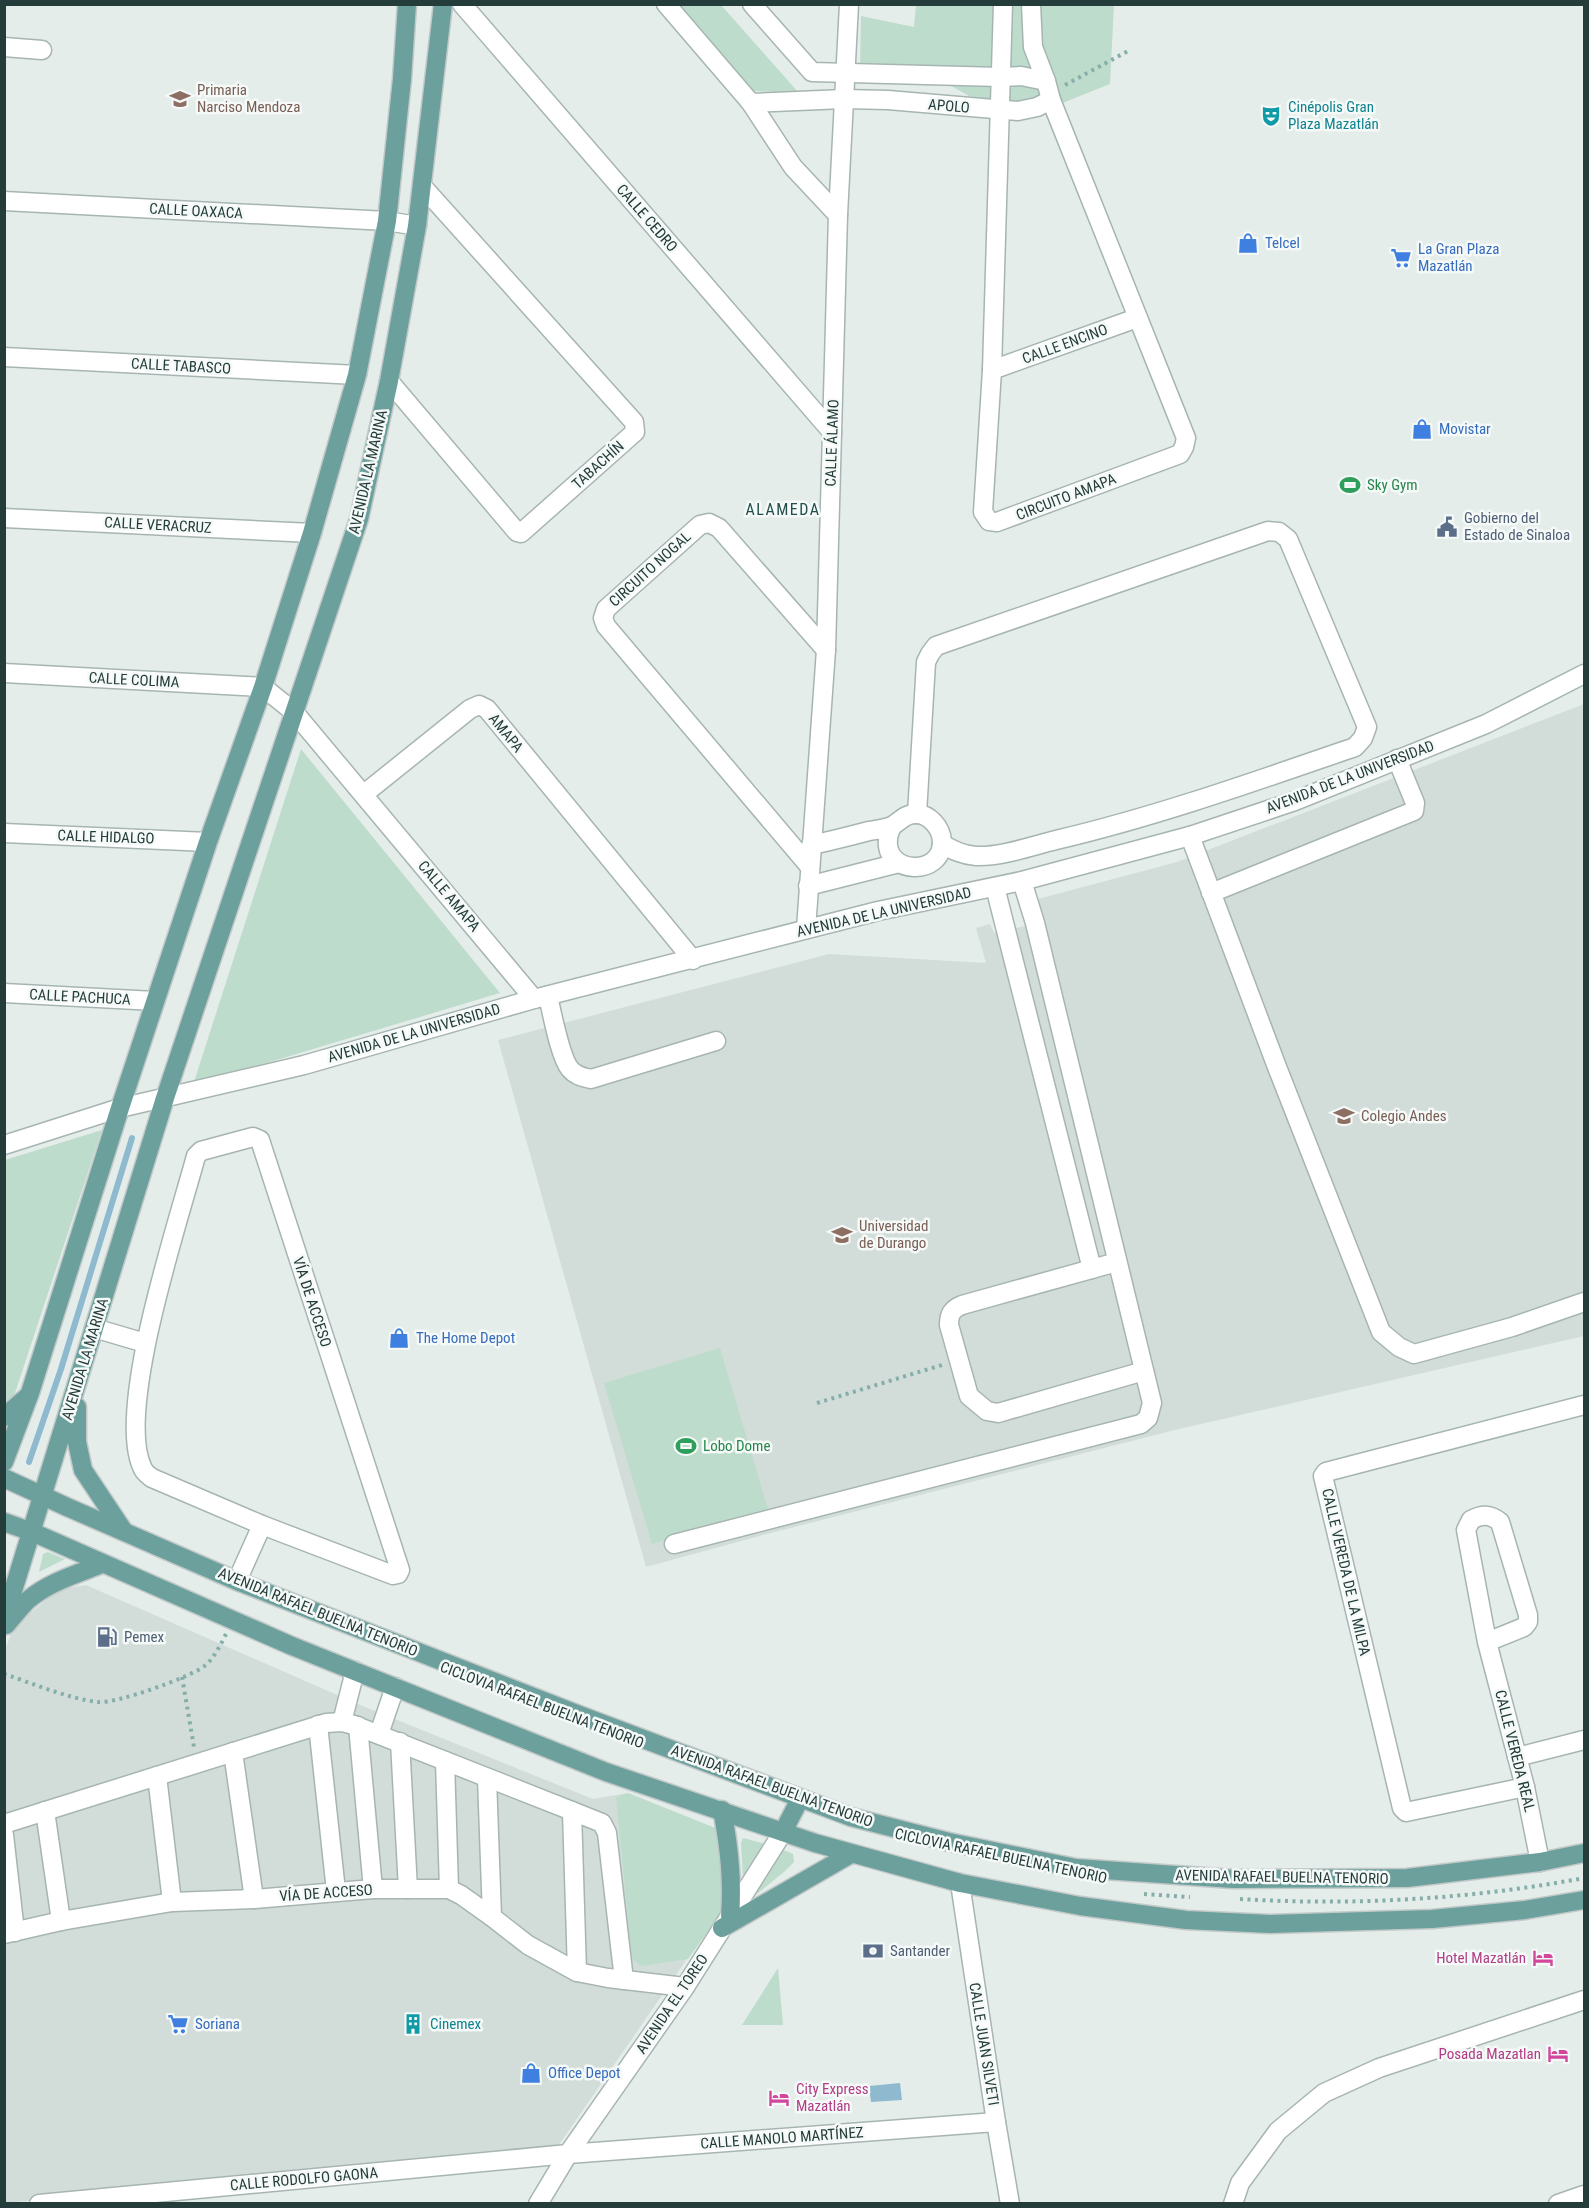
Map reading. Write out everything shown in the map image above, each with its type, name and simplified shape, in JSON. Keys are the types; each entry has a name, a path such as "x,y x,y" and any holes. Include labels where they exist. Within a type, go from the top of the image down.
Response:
{"main road":[{"path":"4,1462 30,1393 120,1108 208,842 263,687 312,533 357,375 387,221 402,79 407,4"},
{"name":"AVENIDA LA MARINA","path":"4,1620 165,1098 359,519 389,381 417,226 443,4"},
{"path":"77,1386 77,1442 83,1470 123,1530"},
{"path":"4,1417 30,1393"},
{"name":"AVENIDA RAFAEL BUELNA TENORIO","path":"4,1478 237,1581 801,1799 851,1817 972,1846 1076,1868 1244,1879 1407,1878 1540,1862 1584,1853"},
{"path":"4,1522 32,1532 234,1621 606,1772 851,1854 960,1883 1080,1906 1174,1919 1270,1924 1432,1919 1526,1910 1584,1900"},
{"path":"4,1627 28,1600 43,1589 102,1564"},
{"path":"783,1832 801,1799"},
{"path":"722,1810 729,1841 732,1889 726,1922"},
{"path":"726,1922 851,1854"}],"street":[{"name":"CALLE CEDRO","path":"462,4 832,432"},
{"path":"666,4 752,103 793,167 838,215"},
{"name":"APOLO","path":"752,4 810,70 816,73 846,72 1000,78 1021,76 1046,81"},
{"path":"846,72 849,4"},
{"name":"CIRCUITO AMAPA","path":"1003,4 992,370 982,512 989,521 997,522 1179,454 1186,438 1051,100 1033,47 1031,4"},
{"path":"4,47 42,50"},
{"name":"CALLE ÁLAMO","path":"806,929 826,650 838,215 846,72"},
{"name":"APOLO","path":"752,103 844,99 888,100 1018,111 1037,107 1051,100"},
{"name":"TABACHÍN","path":"389,381 517,532 524,532 635,432 636,427 634,422 423,187"},
{"name":"CALLE OAXACA","path":"4,201 387,221"},
{"path":"387,221 417,226"},
{"name":"CALLE ENCINO","path":"992,370 1137,318"},
{"name":"CALLE TABASCO","path":"4,357 357,375"},
{"name":"CALLE VERACRUZ","path":"4,518 312,533"},
{"name":"CIRCUITO NOGAL","path":"810,867 606,626 603,618 606,609 700,525 710,523 718,528 826,650"},
{"path":"917,814 926,662 936,646 1268,531 1279,532 1288,539 1367,727 1363,738 1355,747 1185,805 1111,827 978,856 961,854 942,844"},
{"name":"CALLE COLIMA","path":"4,673 263,687"},
{"name":"AVENIDA DE LA UNIVERSIDAD","path":"165,1098 304,1065 541,998 806,929 1022,881 1190,836 1294,801 1486,724 1584,674"},
{"path":"263,687 294,711 364,794"},
{"name":"AMAPA","path":"364,794 470,709 479,705 487,710 693,960"},
{"path":"1212,894 1414,811 1415,803 1397,759"},
{"name":"CALLE AMAPA","path":"364,794 541,998"},
{"path":"811,845 892,826 903,816 917,814 930,819 940,830 942,844 937,857 926,866 913,868 899,863 890,853 888,839 892,826"},
{"name":"CALLE HIDALGO","path":"4,833 208,842"},
{"path":"1190,836 1277,1067 1381,1332 1399,1347 1414,1354 1512,1327 1584,1302"},
{"path":"808,886 899,863"},
{"path":"674,1544 1142,1424 1148,1418 1152,1403 1035,923 1022,881"},
{"path":"994,887 1092,1269"},
{"name":"CALLE PACHUCA","path":"4,993 155,1001"},
{"path":"541,998 564,1059 570,1069 580,1077 591,1079 716,1041"},
{"path":"4,1145 120,1108 165,1098"},
{"name":"VÍA DE ACCESO","path":"257,1138 400,1570 398,1574 393,1575 262,1525 152,1478 144,1471 137,1446 135,1417 145,1343 196,1156 201,1151 257,1138"},
{"path":"1117,1262 954,1308 949,1315 949,1325 969,1396 987,1411 998,1413 1144,1371"},
{"path":"94,1328 145,1343"},
{"name":"CALLE VEREDA DE LA MILPA","path":"1525,1787 1406,1812 1402,1808 1323,1476 1326,1472 1584,1406"},
{"name":"CALLE VEREDA REAL","path":"1487,1642 1524,1627 1528,1622 1528,1615 1500,1522 1485,1515 1471,1520 1466,1530 1487,1642 1525,1787 1540,1862"},
{"path":"237,1581 262,1525"},
{"path":"355,1671 350,1724 373,1889"},
{"path":"379,1734 396,1687"},
{"path":"4,1824 318,1725 350,1724 602,1822 607,1833 624,1980"},
{"path":"318,1725 336,1891"},
{"path":"1517,1756 1584,1740"},
{"path":"400,1742 408,1889"},
{"path":"233,1752 254,1899"},
{"path":"446,1761 449,1889 461,1895 528,1945 577,1972 685,1987"},
{"path":"157,1776 172,1902"},
{"path":"487,1778 492,1917"},
{"path":"45,1811 61,1921"},
{"path":"572,1811 577,1972"},
{"name":"AVENIDA EL TOREO","path":"538,2204 568,2154 685,1987 783,1832"},
{"path":"4,1835 10,1933"},
{"name":"CALLE JUAN SILVETI","path":"960,1883 1010,2204"},
{"name":"VÍA DE ACCESO","path":"10,1933 61,1921 172,1902 254,1899 373,1889 449,1889"},
{"path":"1233,2204 1240,2183 1278,2131 1324,2093 1379,2068 1584,2000"},
{"name":"CALLE MANOLO MARTÍNEZ","path":"568,2154 996,2122"},
{"name":"CALLE RODOLFO GAONA","path":"39,2204 568,2154"},
{"path":"1558,2204 1584,2195"}],"path":[{"path":"1046,81 1056,88 1062,87 1130,50"},
{"path":"817,1403 958,1360"},
{"path":"4,1674 89,1700 110,1702 204,1667 214,1657 234,1621"},
{"path":"182,1677 197,1763"},
{"path":"1236,1899 1281,1902 1401,1899 1522,1889 1584,1878"},
{"path":"1135,1894 1191,1897"}],"shaded area":[{"path":"1584,704 1584,1336 1175,1430 646,1567 498,1040 829,954 986,963 976,928 990,924 994,933 1043,922 1038,899 1177,862"},
{"path":"86,1585 360,1705 593,1799 628,1793 715,1828 722,1912 554,2152 5,2203 4,1652 14,1627 58,1590"}],"green space":[{"path":"677,5 721,5 799,93 754,91"},
{"path":"916,5 1114,5 1110,84 1060,104 1018,106 969,96 939,79 860,69 861,16 914,27"},
{"path":"301,749 500,993 193,1085"},
{"path":"102,1130 13,1399 5,1406 5,1160"},
{"name":"Lobo Dome","path":"720,1348 768,1509 652,1544 604,1383"},
{"path":"48,1552 65,1559 39,1572 43,1554"},
{"path":"628,1793 715,1828 726,1849 722,1912 688,1959 641,1966 632,1959 616,1797"},
{"path":"743,1838 766,1844 743,1879 741,1843"},
{"path":"784,1850 793,1854 794,1862 753,1897 750,1893 776,1854"},
{"path":"778,1968 783,2025 742,2025"}],"water":[{"path":"900,2083 902,2100 871,2102 869,2086"}],"waterway":[{"path":"29,1462 61,1369 132,1138"}],"place":[{"name":"Primaria Narciso Mendoza","path":"180,99"},
{"name":"Cinépolis Gran Plaza Mazatlán","path":"1271,116"},
{"name":"Telcel","path":"1248,243"},
{"name":"La Gran Plaza Mazatlán","path":"1401,258"},
{"name":"Movistar","path":"1422,429"},
{"name":"Sky Gym","path":"1350,485"},
{"name":"Gobierno del Estado de Sinaloa","path":"1447,527"},
{"name":"Colegio Andes","path":"1344,1116"},
{"name":"Universidad de Durango","path":"842,1235"},
{"name":"The Home Depot","path":"399,1338"},
{"name":"Lobo Dome","path":"686,1446"},
{"name":"Pemex","path":"107,1637"},
{"name":"Santander","path":"873,1951"},
{"name":"Hotel Mazatlán","path":"1543,1958"},
{"name":"Soriana","path":"178,2024"},
{"name":"Cinemex","path":"413,2024"},
{"name":"Posada Mazatlan","path":"1558,2054"},
{"name":"Office Depot","path":"531,2073"},
{"name":"City Express Mazatlán","path":"779,2098"}],"district":[{"name":"ALAMEDA","path":"783,509"}]}
